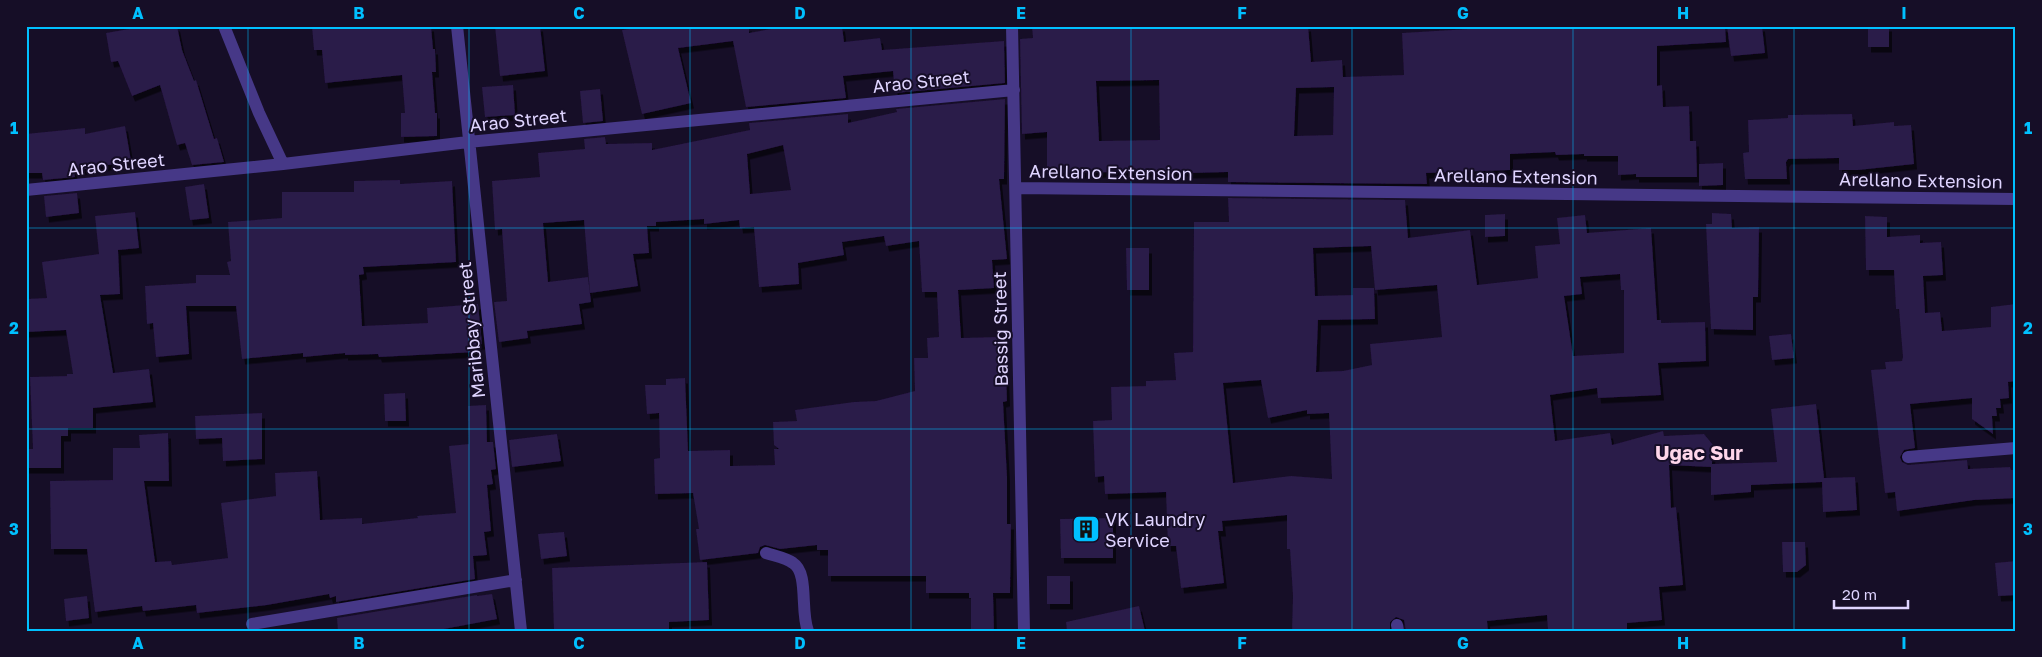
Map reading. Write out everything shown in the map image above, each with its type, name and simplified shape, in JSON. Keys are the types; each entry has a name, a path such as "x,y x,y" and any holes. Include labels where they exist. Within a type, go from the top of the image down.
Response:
{"street":[{"path":"224,26 259,113 283,164"},
{"name":"Maribbay Street","path":"457,26 521,631"},
{"name":"Bassig Street","path":"1012,26 1024,631"},
{"name":"Arao Street","path":"26,190 283,164 468,142 1014,90"},
{"name":"Arellano Extension","path":"1016,188 2016,199"},
{"path":"1908,457 2016,448"},
{"path":"766,553 792,562 800,569 803,580 804,620 808,631"},
{"path":"252,624 516,580"}],"building":[{"path":"146,26 177,26 182,50 194,81 196,80 214,139 217,138 224,162 192,165 185,143 177,145 160,85 132,96 118,61 111,62 106,33"},
{"path":"312,26 431,26 433,49 435,49 436,72 432,72 435,113 437,113 437,136 401,137 401,113 405,113 402,75 325,83 322,50 314,50"},
{"path":"495,26 540,26 545,71 500,76"},
{"path":"649,26 749,26 749,33 787,26 842,26 844,42 880,38 882,50 1004,41 1005,83 895,93 893,71 843,76 846,98 746,107 733,41 678,48 691,103 642,114 622,30"},
{"path":"1032,26 1308,26 1311,62 1342,60 1343,77 1404,75 1402,33 1468,29 1468,26 1725,26 1726,42 1657,46 1657,86 1662,85 1663,107 1689,106 1690,141 1696,141 1697,177 1636,177 1636,174 1618,175 1618,156 1556,155 1555,152 1510,154 1510,170 1426,173 1427,184 1228,182 1228,172 1047,173 1047,132 1022,134 1020,39 1033,38","holes":["1159,80 1160,140 1099,141 1096,81","1334,87 1333,135 1294,136 1296,88"]},
{"path":"1727,26 1762,26 1765,53 1731,56"},
{"path":"1868,26 1889,26 1889,47 1868,47"},
{"path":"513,85 515,115 485,117 482,87"},
{"path":"600,89 603,121 583,123 580,91"},
{"path":"1005,99 1004,179 999,179 1007,259 992,260 994,288 958,290 961,338 999,337 1000,373 1006,372 1007,401 1003,402 1007,477 1007,524 1011,524 1010,593 993,593 994,631 971,631 971,598 969,598 969,593 926,593 926,576 828,576 828,550 817,550 817,545 780,549 765,545 760,547 758,553 700,560 696,529 699,529 693,493 655,494 654,459 660,458 659,413 647,414 645,385 666,385 666,379 685,378 688,451 730,450 730,466 775,465 774,449 779,449 774,445 773,422 797,421 795,410 876,401 915,391 914,358 928,358 927,338 939,337 937,292 922,292 919,241 886,246 884,236 842,242 844,255 798,263 799,284 759,287 754,227 740,228 739,220 704,224 704,219 656,222 656,226 647,226 649,253 633,254 638,286 590,293 584,220 543,223 548,282 588,277 591,302 579,304 582,324 527,331 528,338 499,342 494,302 507,301 502,229 495,230 492,181 540,177 538,153 585,149 584,139 605,137 606,144 652,143 652,150 750,130 749,123 848,114 848,123 897,112 896,109","holes":["783,145 791,190 750,194 747,154"]},
{"path":"1852,114 1853,126 1894,122 1894,126 1911,125 1914,164 1858,170 1839,170 1839,158 1788,159 1786,162 1787,179 1745,179 1743,153 1749,152 1748,120 1788,118 1788,115"},
{"path":"125,126 131,161 74,171 75,177 43,180 42,173 26,173 26,134 85,128 85,134"},
{"path":"1723,163 1723,185 1699,186 1699,164"},
{"path":"400,180 400,184 452,181 456,262 363,267 364,274 359,275 362,326 428,323 427,308 478,304 482,344 476,345 476,352 379,357 378,354 345,355 345,353 303,357 303,353 242,359 236,306 186,306 189,354 156,357 153,323 147,324 145,286 196,283 196,275 230,275 227,262 231,261 228,222 282,218 282,192 354,192 354,181"},
{"path":"204,184 209,218 190,220 185,187"},
{"path":"77,193 79,213 46,217 44,196"},
{"path":"1228,198 1405,200 1408,238 1470,230 1477,285 1538,278 1535,246 1560,244 1557,218 1585,215 1587,233 1651,228 1657,320 1661,320 1661,323 1705,322 1706,361 1658,363 1661,395 1598,398 1597,388 1550,395 1555,441 1610,433 1612,445 1663,431 1664,436 1704,434 1713,445 1712,464 1777,462 1771,409 1816,404 1824,478 1855,477 1857,510 1823,512 1822,482 1751,485 1751,492 1711,495 1711,467 1669,465 1671,508 1676,507 1683,585 1659,587 1662,620 1627,623 1627,631 1548,631 1547,615 1487,621 1488,631 1406,631 1404,620 1396,617 1390,622 1390,631 1292,631 1293,596 1290,549 1287,549 1287,515 1222,521 1223,531 1218,531 1224,583 1181,588 1176,546 1168,546 1166,492 1105,494 1104,476 1095,477 1093,421 1112,420 1111,387 1146,386 1146,381 1176,380 1174,353 1193,352 1194,222 1229,222","holes":["1371,246 1375,290 1437,285 1442,337 1370,344 1372,365 1343,371 1316,372 1318,320 1375,319 1374,288 1353,288 1353,295 1315,296 1313,248","1620,274 1621,290 1624,290 1624,353 1573,356 1564,296 1582,294 1580,277","1261,380 1268,418 1307,410 1307,414 1329,413 1332,479 1291,476 1233,483 1223,383"]},
{"path":"135,212 139,248 118,250 120,294 100,295 113,373 149,369 153,402 93,408 93,428 68,428 68,436 61,436 61,468 26,468 26,449 33,449 30,377 67,376 67,374 73,374 66,330 26,332 26,299 47,298 42,262 99,254 95,216"},
{"path":"1712,213 1731,214 1732,228 1759,227 1758,297 1753,297 1753,330 1711,329 1706,224 1712,224"},
{"path":"1505,214 1505,236 1485,237 1485,215"},
{"path":"1865,216 1887,217 1887,237 1920,235 1920,243 1941,242 1943,275 1923,276 1925,313 1940,312 1942,331 1991,327 1991,307 2016,304 2016,381 2008,382 2009,398 2000,399 2001,408 1996,408 1997,416 1992,416 1993,434 1972,419 1972,398 1910,404 1915,448 1904,450 1900,457 1902,462 1908,465 1967,460 1968,469 2010,467 2011,470 2016,470 2016,498 1974,500 1897,511 1895,492 1885,493 1871,370 1886,369 1885,362 1902,361 1903,357 1899,309 1896,309 1894,270 1866,270"},
{"path":"1126,248 1149,248 1149,290 1127,290"},
{"path":"1791,334 1794,358 1772,360 1769,336"},
{"path":"405,393 406,421 385,421 384,394"},
{"path":"486,405 487,442 493,442 496,469 491,470 493,484 487,485 491,531 484,532 487,555 473,556 475,579 336,602 336,596 330,598 329,594 267,605 197,613 196,605 143,611 142,606 95,612 87,549 51,549 50,481 113,480 113,448 140,448 139,435 168,433 169,481 144,481 155,562 171,561 172,565 228,558 221,503 276,496 275,473 317,471 320,520 362,518 362,524 418,518 417,516 456,513 449,446 469,444 468,406"},
{"path":"262,413 262,459 223,461 222,438 196,439 195,416"},
{"path":"557,434 561,461 512,467 509,440"},
{"name":"VK Laundry Service","path":"1113,518 1113,558 1061,558 1060,519"},
{"path":"564,532 567,556 541,559 538,534"},
{"path":"1782,542 1805,542 1806,565 1797,572 1783,572"},
{"path":"2016,561 2016,595 1998,596 1995,563"},
{"path":"707,562 709,620 669,622 669,631 554,631 552,568"},
{"path":"1047,576 1070,576 1070,604 1047,604"},
{"path":"492,594 497,619 444,629 338,631 337,618"},
{"path":"87,596 89,618 66,621 64,599"},
{"path":"1139,606 1145,631 1067,631 1066,622"}],"place":[{"name":"VK Laundry Service","path":"1086,529"}],"district":[{"name":"Ugac Sur","path":"1699,452"}]}
